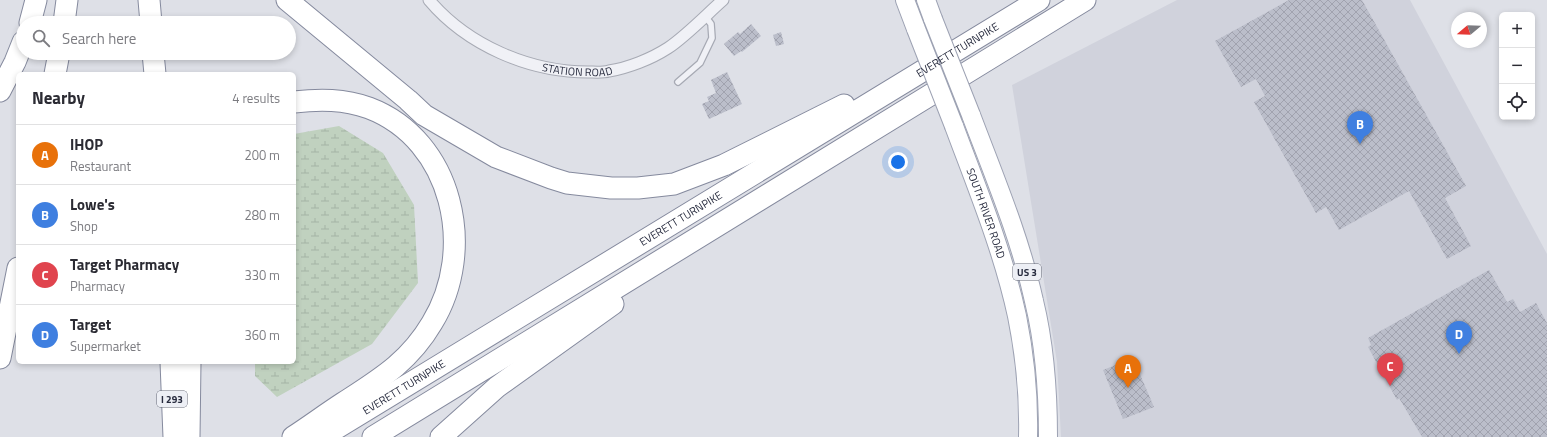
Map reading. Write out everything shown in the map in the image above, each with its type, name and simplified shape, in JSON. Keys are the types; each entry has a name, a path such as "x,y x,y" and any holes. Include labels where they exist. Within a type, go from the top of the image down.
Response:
{"highway":[{"path":"32,16 36,0"},
{"path":"65,16 67,0"},
{"path":"149,0 150,16"},
{"path":"287,0 408,100 424,115 458,136 496,157 551,178 567,183 611,188 638,188 674,184 724,165 965,44"},
{"name":"EVERETT TURNPIKE","path":"322,437 1039,0"},
{"path":"373,437 1085,0"},
{"path":"0,91 16,60"},
{"path":"55,72 58,60"},
{"path":"154,60 155,72"},
{"path":"293,437 382,379 418,344 433,322 444,298 451,276 455,252 454,226 449,201 441,176 428,154 411,135 391,119 356,104 344,101 318,100 296,102"},
{"path":"441,437 504,382 796,177"},
{"path":"0,358 16,278"},
{"name":"I 293","path":"171,364 174,437"},
{"path":"188,437 190,364"}],"main road":[{"name":"SOUTH RIVER ROAD","path":"905,0 954,126 997,245 1011,293 1024,362 1028,414 1028,437"},
{"name":"SOUTH RIVER ROAD","path":"926,0 971,115 1018,244 1034,302 1044,356 1047,384 1048,437"}],"street":[{"name":"STATION ROAD","path":"429,0 452,22 481,42 522,62 541,68 563,71 607,72 625,67 668,48 723,0"}],"lane":[{"path":"678,82 700,63 712,38 711,24 705,16"}],"shaded area":[{"path":"1177,0 1410,0 1547,254 1547,437 1061,437 1057,362 1012,85"}],"green space":[{"path":"339,126 383,153 414,205 418,283 372,344 277,397 255,376 255,364 296,364 296,134"}],"building":[{"path":"1289,0 1362,0 1466,186 1445,198 1471,246 1447,259 1409,191 1339,230 1326,207 1316,213 1254,102 1265,96 1256,79 1241,87 1215,41"},
{"path":"751,24 761,36 742,52 741,51 734,56 724,44 738,32 740,34"},
{"path":"781,32 784,44 776,46 773,35"},
{"path":"727,72 742,104 709,119 702,104 709,101 707,97 716,93 711,80"},
{"path":"1489,270 1507,302 1513,299 1520,312 1536,303 1547,323 1547,437 1422,437 1399,398 1397,400 1368,347 1371,345 1368,338"},
{"path":"1133,358 1154,407 1123,419 1103,370"}],"place":[{"name":"Lowe's","path":"1360,144"},
{"name":"Target","path":"1459,354"},
{"name":"Target Pharmacy","path":"1390,386"},
{"name":"IHOP","path":"1128,388"}]}
